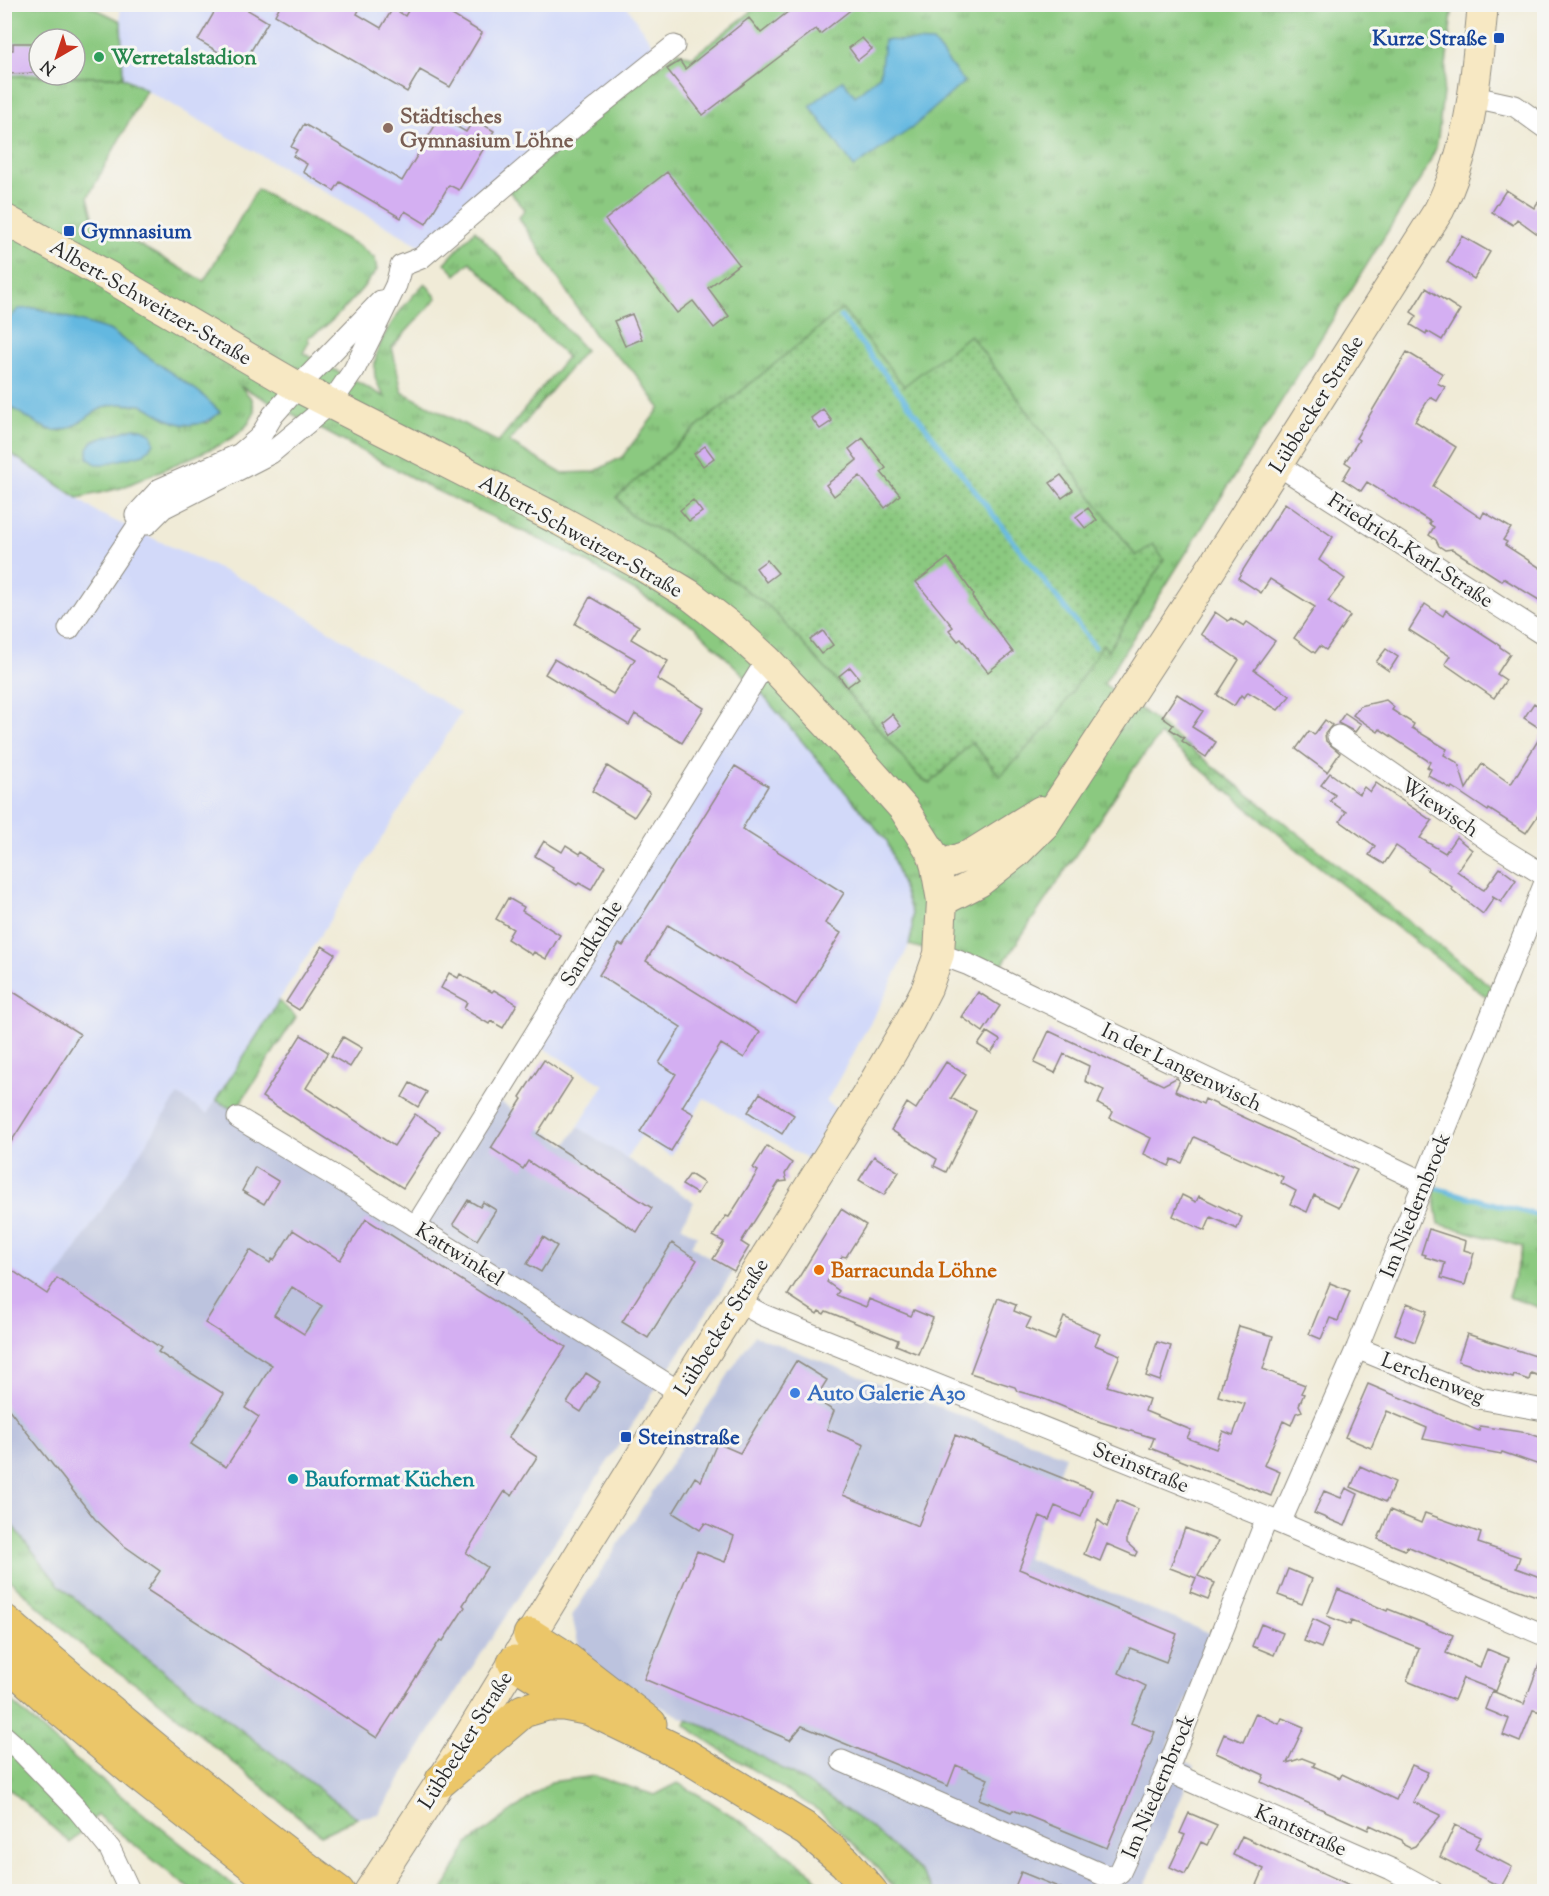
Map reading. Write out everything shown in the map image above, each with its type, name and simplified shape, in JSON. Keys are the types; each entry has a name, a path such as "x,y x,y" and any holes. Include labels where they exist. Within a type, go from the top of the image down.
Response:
{"highway":[{"path":"4,1621 191,1779 290,1881"},
{"path":"522,1648 590,1709"},
{"path":"522,1648 558,1653 643,1718 685,1755"},
{"path":"4,1659 139,1775 290,1881 338,1892"},
{"path":"442,1780 523,1711 547,1704 564,1704 590,1709 685,1755 807,1830 845,1862 871,1892"},
{"path":"807,1830 829,1859 849,1892"}],"main road":[{"name":"Lübbecker Straße","path":"942,901 979,882 1016,853 1044,825 1078,776 1278,465 1439,210 1459,166 1474,97 1483,4"},
{"name":"Albert-Schweitzer-Straße","path":"4,219 111,278 298,387 561,520 690,595 731,627 767,660 904,809"},
{"name":"Lübbecker Straße","path":"936,867 972,854 1043,809 1078,776"},
{"name":"Lübbecker Straße","path":"369,1892 442,1780 876,1079 927,988 939,954 942,901 932,853 904,809"}],"street":[{"path":"139,524 147,524 163,508 271,453 331,403 354,370 396,285 401,266 421,258 588,114 674,46"},
{"path":"1474,97 1515,106 1545,126"},
{"path":"139,524 136,515 160,489 240,454 260,437 273,416 298,387 396,285"},
{"name":"Friedrich-Karl-Straße","path":"1278,465 1545,635"},
{"path":"69,629 139,524"},
{"name":"Sandkuhle","path":"416,1226 767,660"},
{"name":"Wiewisch","path":"1338,736 1494,844 1545,875"},
{"name":"Im Niedernbrock","path":"842,1761 1101,1874 1112,1877 1120,1872 1126,1864 1167,1771 1273,1520 1357,1348 1545,885"},
{"name":"In der Langenwisch","path":"939,954 979,970 1423,1182"},
{"name":"Kattwinkel","path":"238,1118 416,1226 681,1393"},
{"name":"Steinstraße","path":"737,1302 763,1315 1273,1520 1545,1635"},
{"name":"Lerchenweg","path":"1357,1348 1479,1398 1545,1410"},
{"path":"4,1736 78,1810 110,1849 130,1892"},
{"name":"Kantstraße","path":"1167,1771 1391,1869 1434,1892"}],"shaded area":[{"name":"Städtisches Gymnasium Löhne","path":"114,5 626,5 659,54 421,246 123,77 120,8"},
{"path":"5,450 100,514 259,587 461,713 207,1114 178,1096 5,1356"},
{"path":"754,685 887,841 912,914 909,945 885,996 826,1102 837,1109 807,1159 704,1098 671,1156 641,1136 626,1159 578,1127 604,1085 535,1043"},
{"path":"178,1095 207,1114 216,1100 417,1232 499,1101 566,1145 578,1127 694,1202 681,1226 697,1236 691,1246 733,1272 432,1728 379,1814 357,1818 141,1654 58,1584 5,1515 5,1356"},
{"path":"754,1335 1065,1456 1026,1558 1214,1635 1165,1754 1194,1766 1143,1891 934,1892 920,1871 806,1782 714,1730 687,1720 642,1697 581,1656 572,1616"}],"green space":[{"name":"Werretalstadion","path":"5,5 88,5 121,21 123,77 87,77 87,27 27,27 27,76 5,76"},
{"path":"760,5 1456,5 1452,13 1436,148 1425,172 1104,684 1142,710 1493,988 1489,999 1299,851 1160,735 1133,769 996,974 973,963 909,945 912,914 887,841 754,685 694,626 581,559 433,489 240,386 252,399 255,412 238,434 222,444 121,488 78,498 5,450 5,403 49,430 62,431 75,425 94,411 115,404 143,405 167,419 208,423 220,412 199,392 109,330 8,319 5,324 5,76 27,76 27,87 87,87 87,77 123,77 146,90 88,197 94,220 204,281 257,189 361,247 375,259 377,270 336,317 308,337 309,342 303,353 385,397 375,376 378,351 390,325 425,283 437,298 392,347 402,392 498,442 567,357 470,262 456,275 445,263 475,230 585,350 509,442 561,473 594,472 622,457 660,408 634,372 596,337 519,218 525,209 499,180 678,52 692,57","holes":["842,310 904,387 970,335 1136,556 1108,650 1103,644 973,741 930,783 919,777 870,718 770,607 665,533 631,516 617,497 701,424"]},
{"path":"842,309 904,386 970,335 1136,556 1153,544 1164,560 1108,651 1103,644 1054,720 1000,776 972,742 930,784 919,777 870,718 770,607 665,533 631,516 617,497 701,424"},
{"path":"279,1001 296,1017 235,1111 216,1100"},
{"path":"1433,1186 1544,1216 1544,1309 1508,1297 1523,1247 1439,1224"},
{"path":"4,1515 58,1584 141,1654 357,1818 321,1835 153,1696 89,1652 5,1576"},
{"path":"4,1695 75,1759 240,1891 192,1891 97,1815 70,1843 5,1785"},
{"path":"687,1720 714,1730 806,1782 873,1829 920,1871 934,1891 896,1891 872,1862 818,1810 714,1746 685,1725"},
{"path":"594,1776 655,1795 678,1783 765,1837 812,1873 824,1891 443,1891 468,1844 551,1782"}],"water":[{"path":"884,40 933,42 964,82 912,128 854,167 810,106 843,80 855,96 880,75"},
{"path":"36,308 109,330 199,392 220,412 199,424 185,425 142,405 112,405 62,430 47,429 5,403 5,324 18,309"},
{"path":"134,428 152,434 154,443 144,454 104,464 96,464 88,458 88,448 93,441"}],"building":[{"path":"219,4 238,4 268,22 242,66 198,40"},
{"path":"281,4 362,4 357,14 381,28 393,8 405,16 412,4 434,4 482,33 450,87 420,70 407,92 275,15"},
{"path":"798,4 858,4 820,34 816,29 703,115 667,69 680,61 685,69 749,18 761,33"},
{"path":"862,38 872,49 858,60 849,48"},
{"path":"13,43 27,43 27,73 4,74 4,50 13,50"},
{"name":"Städtisches Gymnasium Löhne","path":"440,117 466,132 474,119 494,131 459,190 449,185 426,224 405,211 401,218 340,182 334,191 303,172 307,164 293,156 297,150 291,147 304,124 402,181"},
{"path":"667,172 739,264 708,288 729,316 714,328 693,301 677,313 605,220"},
{"path":"1506,190 1534,208 1545,192 1545,227 1539,235 1517,219 1513,225 1492,212"},
{"path":"1462,236 1490,252 1474,279 1447,262"},
{"path":"1426,288 1460,310 1442,340 1411,325 1417,316 1411,312"},
{"path":"632,314 642,339 625,346 614,321"},
{"path":"1407,352 1443,374 1437,383 1445,387 1437,401 1430,397 1415,421 1456,447 1433,486 1481,518 1484,512 1511,528 1503,540 1507,542 1505,545 1545,571 1545,593 1539,600 1503,578 1502,581 1452,549 1445,550 1439,546 1436,540 1429,535 1434,527 1429,524 1431,522 1367,482 1361,491 1343,479 1351,466 1345,462 1359,440 1356,438"},
{"path":"823,409 832,421 820,429 811,418"},
{"path":"863,438 886,468 881,472 900,495 885,508 860,476 834,496 826,485 857,460 849,449"},
{"path":"705,446 714,458 703,466 694,454"},
{"path":"1061,475 1073,490 1062,498 1050,483"},
{"path":"693,500 702,512 689,521 680,510"},
{"path":"1285,503 1333,537 1319,560 1345,579 1328,601 1350,616 1326,650 1320,646 1315,653 1294,638 1315,607 1270,579 1261,593 1238,578"},
{"path":"1088,508 1097,520 1086,529 1076,517"},
{"path":"948,558 974,595 972,597 1013,652 988,672 961,639 958,641 949,630 953,627 916,582"},
{"path":"767,560 778,573 766,582 756,568"},
{"path":"590,597 639,626 631,639 668,661 657,679 704,708 682,743 635,714 629,725 545,674 554,659 613,694 635,659 575,624"},
{"path":"1425,604 1443,616 1446,610 1510,654 1497,674 1506,680 1494,698 1445,664 1450,656 1409,630"},
{"path":"1215,612 1228,621 1231,618 1244,626 1247,622 1275,641 1254,670 1290,696 1278,710 1248,692 1244,698 1241,695 1234,706 1217,695 1239,660 1201,634"},
{"path":"823,631 833,645 821,654 810,640"},
{"path":"1386,649 1398,657 1389,671 1376,662"},
{"path":"850,667 859,678 847,687 839,676"},
{"path":"1177,694 1203,711 1192,727 1216,742 1206,757 1182,741 1184,738 1170,729 1173,725 1162,717"},
{"path":"1386,700 1394,707 1392,710 1414,724 1412,728 1447,749 1444,755 1458,763 1466,789 1482,764 1511,784 1544,731 1524,718 1534,703 1545,711 1545,805 1526,833 1452,787 1451,789 1428,775 1431,769 1427,767 1430,762 1380,729 1378,732 1353,715 1360,706"},
{"path":"1345,713 1361,724 1355,732 1338,723"},
{"path":"892,714 901,726 889,735 881,723"},
{"path":"1325,720 1332,725 1325,734 1326,741 1340,753 1327,772 1296,749 1309,731 1314,735"},
{"path":"607,766 650,793 634,817 592,791"},
{"path":"735,766 768,786 742,829 844,893 825,923 841,933 796,1005 668,925 646,961 760,1032 744,1058 721,1044 682,1107 694,1114 671,1151 640,1132 676,1074 659,1063 681,1027 599,975 619,944 623,946"},
{"path":"1330,773 1359,794 1364,787 1370,792 1376,783 1432,821 1420,838 1445,853 1456,837 1472,850 1457,871 1482,889 1484,890 1500,868 1516,880 1501,902 1491,896 1494,898 1483,914 1451,889 1452,887 1427,870 1428,868 1396,846 1384,864 1369,855 1375,846 1340,821 1346,812 1330,801 1335,795 1321,785"},
{"path":"544,841 562,852 566,845 580,854 582,851 605,866 591,890 579,883 577,885 552,870 553,867 535,856"},
{"path":"508,898 524,907 522,911 560,935 546,959 534,952 532,955 507,939 513,929 496,919"},
{"path":"322,946 335,954 299,1010 286,1002"},
{"path":"449,973 458,978 460,974 517,1004 503,1028 491,1021 489,1024 464,1009 467,1002 441,988"},
{"path":"4,986 80,1034 4,1153"},
{"path":"978,992 1000,1006 983,1032 962,1017"},
{"path":"1049,1031 1163,1085 1176,1078 1180,1080 1175,1091 1203,1104 1205,1099 1357,1170 1339,1207 1314,1195 1307,1212 1290,1204 1296,1191 1281,1183 1283,1177 1194,1137 1182,1163 1172,1159 1169,1166 1144,1154 1151,1138 1110,1118 1113,1112 1098,1104 1104,1090 1085,1081 1089,1066 1064,1054 1055,1073 1034,1063"},
{"path":"987,1032 1000,1040 991,1053 978,1045"},
{"path":"301,1035 328,1052 306,1088 394,1146 415,1114 440,1131 403,1188 262,1097"},
{"path":"343,1037 362,1048 350,1067 331,1056"},
{"path":"544,1060 572,1079 537,1134 652,1208 637,1232 528,1161 523,1169 491,1148"},
{"path":"946,1062 966,1075 951,1098 976,1111 946,1172 934,1166 937,1159 891,1130 907,1103 916,1109"},
{"path":"410,1083 427,1092 418,1107 402,1097"},
{"path":"760,1093 794,1115 782,1134 748,1112"},
{"path":"767,1146 792,1163 785,1174 787,1181 779,1182 741,1242 749,1247 734,1271 713,1259 724,1242 713,1236 726,1216 729,1217 758,1171 753,1168"},
{"path":"874,1156 899,1172 884,1195 859,1180"},
{"path":"255,1167 278,1181 264,1204 242,1191"},
{"path":"690,1174 704,1183 697,1194 682,1185"},
{"path":"1182,1195 1196,1202 1199,1196 1242,1217 1237,1229 1211,1217 1205,1231 1173,1216"},
{"path":"468,1200 480,1207 483,1202 496,1210 477,1240 453,1224"},
{"path":"841,1209 866,1225 846,1257 842,1256 827,1282 839,1291 836,1295 866,1307 869,1299 911,1316 914,1310 933,1318 918,1354 896,1345 898,1340 826,1311 824,1314 819,1311 817,1314 788,1295"},
{"name":"Bauformat Küchen","path":"366,1219 566,1347 508,1438 537,1457 512,1496 505,1491 466,1553 487,1567 463,1605 465,1607 443,1641 440,1640 377,1738 147,1590 160,1571 123,1545 95,1519 4,1403 4,1265 47,1294 57,1278 161,1348 158,1352 224,1394 191,1444 226,1467 259,1417 245,1408 272,1365 205,1323 250,1250 270,1263 293,1230 340,1260","holes":["292,1287 322,1306 304,1334 274,1315"]},
{"path":"1429,1229 1466,1241 1464,1250 1474,1253 1465,1285 1441,1278 1445,1263 1421,1254"},
{"path":"543,1237 557,1246 541,1272 527,1264"},
{"path":"672,1243 697,1260 648,1338 622,1322"},
{"path":"1330,1283 1350,1291 1338,1321 1330,1318 1321,1339 1309,1334"},
{"path":"998,1298 1016,1305 1014,1311 1031,1318 1026,1328 1055,1340 1064,1317 1100,1334 1095,1345 1120,1355 1107,1386 1149,1399 1145,1411 1191,1430 1187,1438 1216,1449 1223,1431 1233,1435 1245,1404 1218,1396 1239,1326 1273,1336 1263,1369 1305,1385 1299,1405 1302,1411 1296,1413 1291,1425 1283,1421 1264,1465 1280,1472 1271,1496 1150,1448 1154,1438 1101,1422 1039,1397 1017,1391 1015,1387 970,1373"},
{"path":"1407,1303 1427,1311 1415,1342 1395,1334"},
{"path":"1467,1334 1545,1359 1545,1378 1531,1373 1529,1380 1514,1375 1513,1378 1458,1361"},
{"path":"1157,1342 1171,1346 1160,1381 1146,1376"},
{"path":"796,1361 827,1380 815,1399 834,1411 827,1429 864,1445 843,1495 918,1526 955,1435 1092,1490 1081,1517 1055,1506 1049,1520 1040,1516 1019,1569 1177,1634 1166,1662 1130,1648 1119,1673 1146,1686 1131,1723 1155,1732 1107,1848 1013,1810 1011,1812 979,1799 988,1779 956,1765 948,1786 802,1726 790,1740 644,1679 697,1551 725,1562 734,1536 705,1523 700,1530 673,1513 695,1477 701,1481 717,1443 740,1453"},
{"path":"586,1373 600,1382 581,1412 567,1403"},
{"path":"1368,1384 1479,1431 1480,1426 1528,1433 1545,1439 1545,1467 1502,1452 1501,1454 1423,1439 1427,1428 1387,1411 1371,1448 1345,1437"},
{"path":"1360,1466 1395,1482 1386,1502 1351,1487"},
{"path":"1346,1488 1358,1494 1345,1526 1314,1513 1324,1491 1341,1498"},
{"path":"1117,1500 1138,1509 1127,1537 1127,1543 1137,1552 1135,1556 1107,1544 1100,1561 1084,1554 1098,1520 1107,1527"},
{"path":"1390,1510 1421,1523 1425,1513 1481,1533 1478,1543 1520,1557 1516,1568 1545,1579 1545,1599 1465,1571 1407,1546 1405,1550 1378,1539"},
{"path":"1185,1528 1218,1541 1198,1576 1215,1583 1208,1599 1190,1592 1196,1578 1170,1568"},
{"path":"1288,1569 1312,1579 1302,1604 1278,1595"},
{"path":"1338,1589 1387,1611 1388,1609 1453,1635 1446,1653 1480,1667 1487,1649 1509,1658 1496,1691 1463,1678 1454,1700 1407,1681 1419,1648 1351,1621 1350,1625 1327,1616"},
{"path":"1313,1619 1330,1627 1321,1648 1304,1641"},
{"path":"1261,1624 1283,1633 1274,1655 1252,1646"},
{"path":"1543,1654 1545,1713 1533,1710 1520,1742 1503,1735 1509,1719 1485,1709 1492,1691 1524,1704"},
{"path":"1256,1713 1279,1724 1282,1718 1304,1727 1287,1763 1302,1758 1315,1763 1313,1766 1340,1778 1342,1774 1396,1800 1412,1765 1428,1772 1413,1802 1441,1815 1415,1846 1410,1848 1404,1845 1402,1840 1370,1825 1368,1830 1261,1782 1264,1775 1216,1753 1224,1734 1243,1742"},
{"path":"1189,1813 1217,1825 1207,1845 1201,1842 1185,1874 1170,1867 1185,1835 1180,1833"},
{"path":"1455,1825 1481,1837 1475,1848 1512,1867 1501,1887 1440,1857"},
{"path":"1242,1836 1365,1892 1254,1892 1264,1869 1233,1855"},
{"path":"1021,1872 1068,1891 1068,1892 1013,1892"}],"waterway":[{"path":"841,317 1095,647"},
{"path":"1435,1188 1544,1217"},
{"path":"4,1524 9,1529"}],"place":[{"name":"Kurze Straße","path":"1499,38"},
{"name":"Werretalstadion","path":"99,57"},
{"name":"Städtisches Gymnasium Löhne","path":"388,128"},
{"name":"Gymnasium","path":"69,231"},
{"name":"Barracunda Löhne","path":"819,1270"},
{"name":"Auto Galerie A30","path":"795,1393"},
{"name":"Steinstraße","path":"626,1437"},
{"name":"Bauformat Küchen","path":"293,1479"}]}
